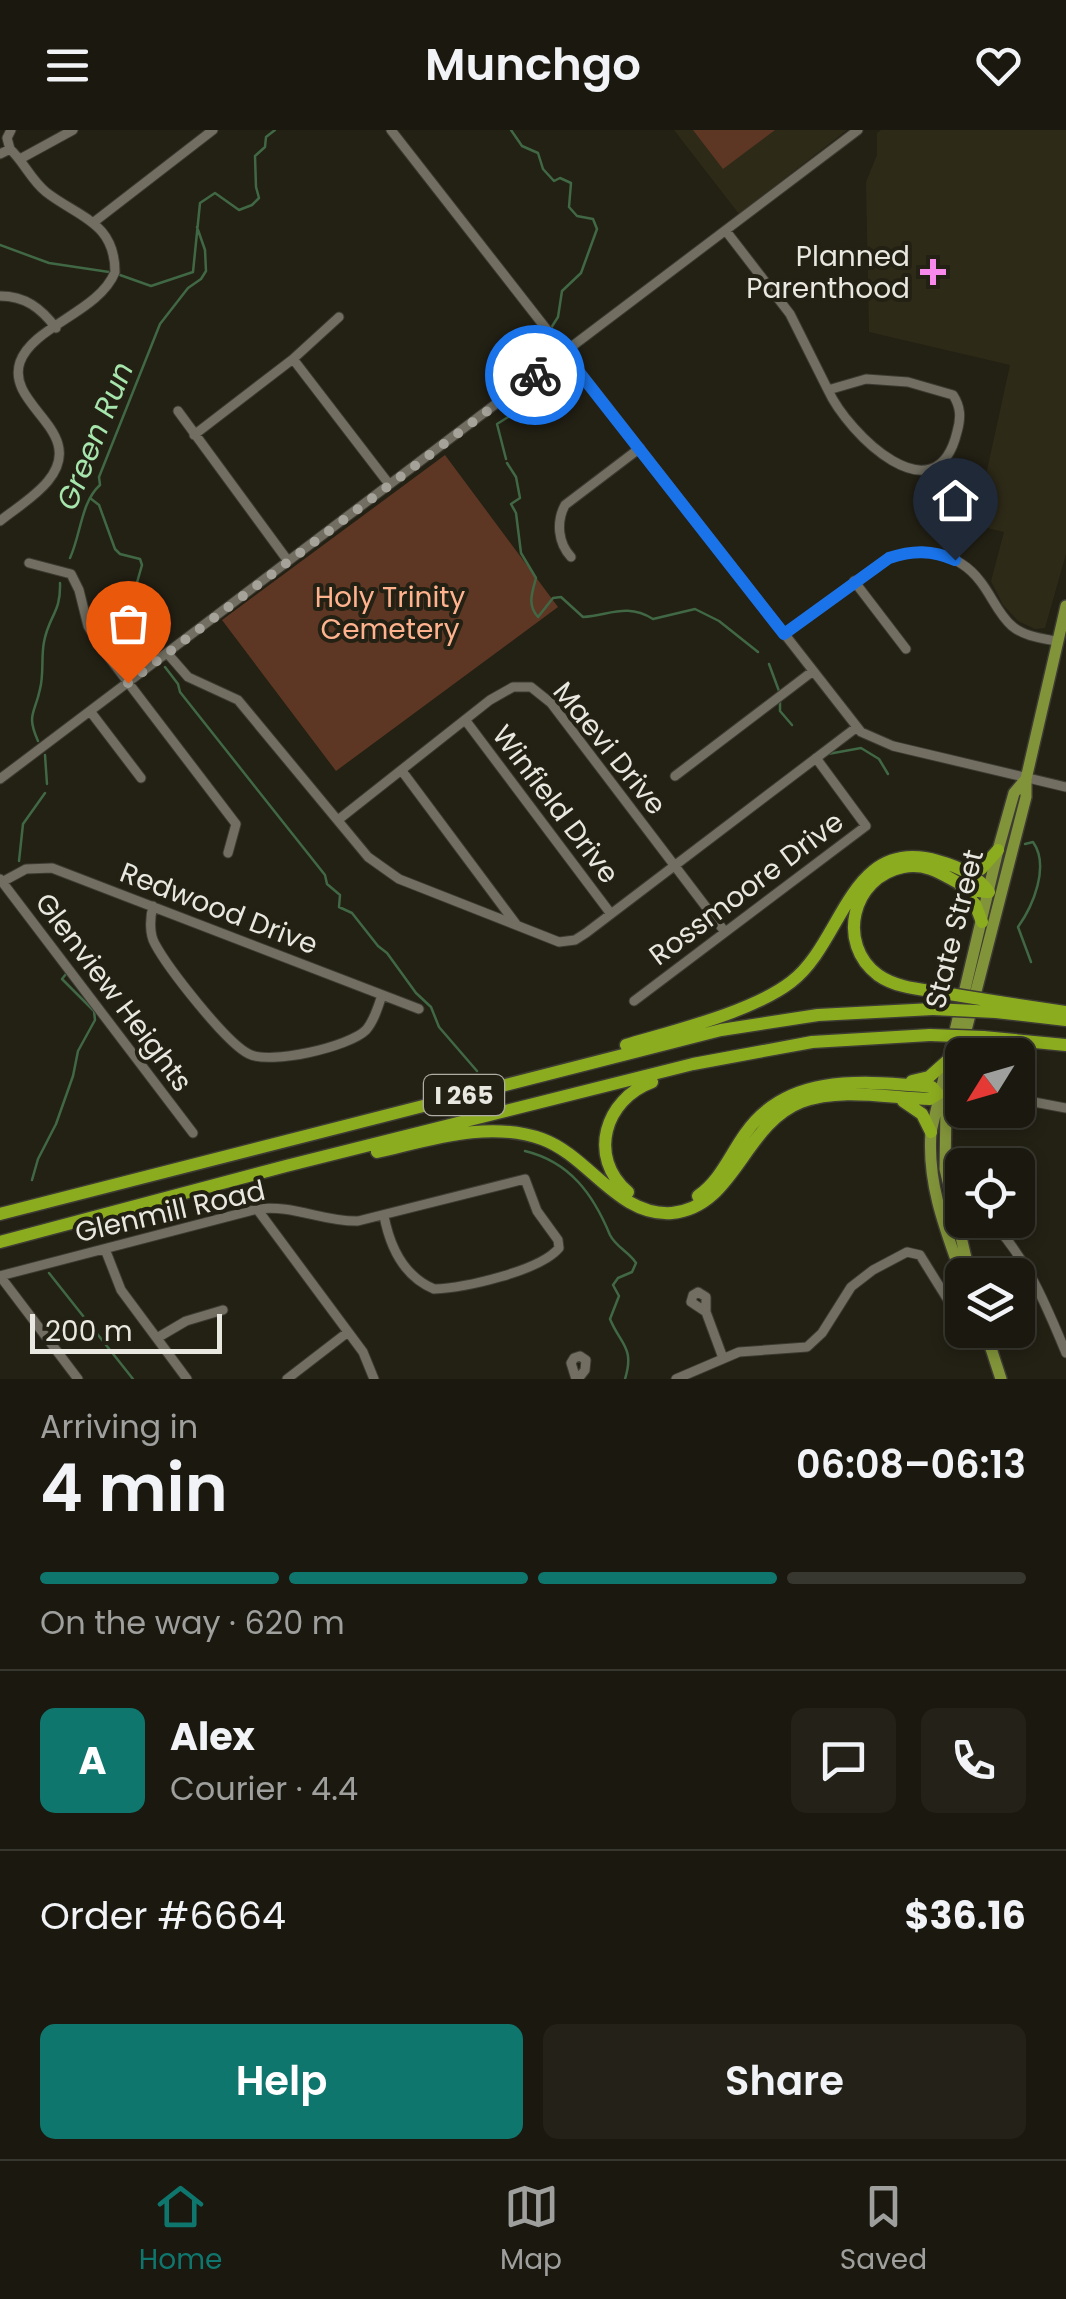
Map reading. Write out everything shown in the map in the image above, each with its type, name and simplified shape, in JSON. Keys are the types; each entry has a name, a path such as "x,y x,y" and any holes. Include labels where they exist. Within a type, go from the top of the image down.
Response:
{"highway":[{"path":"500,1086 762,1000 790,983 812,962 854,890 871,872 904,858 927,858 977,870 991,861 998,850"},
{"path":"950,865 976,877 995,893"},
{"path":"995,893 974,892 935,870 900,868 869,886 857,907 853,930 860,954 875,973 899,985 997,1007 1066,1012"},
{"path":"935,870 972,899 982,922"},
{"name":"I 265","path":"0,1214 690,1037 768,1021 856,1011 997,1007 1066,1020"},
{"name":"I 265","path":"0,1242 734,1056 812,1042 930,1035 1066,1045"},
{"path":"734,1056 641,1086 619,1103 606,1127 604,1140 609,1166 623,1188 658,1205 682,1203 704,1192 750,1127 780,1100 803,1090 829,1084 901,1084 945,1091"},
{"path":"901,1084 929,1076 945,1063"},
{"path":"233,1180 458,1135 512,1132 562,1148 635,1206 660,1213 673,1212 698,1206 709,1198 759,1132 789,1108 824,1096 930,1100 945,1094"},
{"path":"886,1098 913,1105 930,1132"}],"main road":[{"name":"State Street","path":"962,1038 995,893 1026,797 1026,779 1066,606"},
{"name":"State Street","path":"954,1038 982,922 995,893 998,850 1014,793 1026,779"},
{"path":"945,1102 930,1132 930,1172 945,1195"},
{"path":"945,1128 945,1163"},
{"path":"991,1348 1001,1379"}],"street":[{"path":"0,503 4,518 46,484 58,466 53,431 18,376 26,352 100,294 113,278 115,263 111,246 94,222 44,190 10,149 11,130"},
{"path":"20,159 73,130"},
{"path":"94,222 213,130"},
{"path":"391,130 857,727 880,743 1066,787"},
{"path":"0,779 530,378 561,349 858,130"},
{"path":"0,154 10,149"},
{"path":"726,231 795,323 828,390 849,424 874,449 888,458 932,470 943,465 951,454 960,412 957,400 947,392 882,378 828,390"},
{"path":"0,296 34,304 56,328"},
{"path":"194,435 293,359 338,317"},
{"path":"293,359 389,484"},
{"path":"178,411 288,561"},
{"path":"570,557 560,539 560,518 566,505 640,448"},
{"path":"784,634 889,558 912,551 936,552 955,560 971,571 1012,626 1056,641"},
{"path":"29,563 70,574 80,590 88,626 236,824 228,853"},
{"path":"854,581 906,649"},
{"path":"167,653 188,678 238,700 307,787 385,872 565,942 575,940 612,914 857,727"},
{"path":"675,776 813,671"},
{"name":"Maevi Drive","path":"338,820 508,689 525,686 551,704 724,932"},
{"path":"90,712 140,778"},
{"name":"Winfield Drive","path":"466,720 612,914"},
{"name":"Rossmoore Drive","path":"634,1001 866,826 816,758"},
{"path":"402,772 518,926"},
{"name":"Redwood Drive","path":"1,880 26,868 52,868 419,1010"},
{"name":"Glenview Heights","path":"1,880 193,1133"},
{"path":"154,906 153,941 222,1031 250,1055 283,1058 357,1037 370,1024 382,996"},
{"path":"1035,1102 1066,1108"},
{"name":"Glenmill Road","path":"0,1276 257,1210 289,1208 349,1221 384,1216 525,1180 532,1200 558,1240 558,1248 542,1261 500,1275 447,1288 427,1286 399,1260 384,1216"},
{"path":"257,1210 367,1358 374,1379"},
{"path":"1007,1238 1026,1264 1066,1353"},
{"path":"106,1249 121,1290 187,1379"},
{"path":"676,1379 753,1350 796,1350 807,1346 822,1333 852,1287 872,1270 907,1252 920,1255 945,1295"},
{"path":"0,1276 78,1379"},
{"path":"157,1338 186,1321 223,1310"},
{"path":"706,1312 724,1358"},
{"path":"286,1379 348,1332"}],"shaded area":[{"path":"674,130 847,130 739,214"},
{"path":"1066,130 1066,554 1045,628 1035,629 1018,621 1003,605 991,581 1004,532 975,525 1010,365 869,332 866,182 877,155 877,133"}],"green space":[{"path":"693,130 775,130 723,169"},
{"name":"Holy Trinity Cemetery","path":"445,455 558,607 336,771 222,620"}],"waterway":[{"path":"120,275 151,286 193,272 200,203 215,193 239,210 252,205 259,198 255,156 275,130"},
{"path":"511,130 522,146 538,153 543,169 554,181 560,178 571,183 569,207 577,216 593,219 597,229 581,273 562,291 558,317 551,328"},
{"name":"Green Run","path":"70,558 85,509 100,485 99,477 160,324 206,271 205,250 197,227"},
{"path":"0,245 49,263 109,272"},
{"path":"530,372 533,353 546,334"},
{"path":"506,459 497,424 529,404 530,380"},
{"path":"507,463 516,477 520,498 511,504 516,513 521,553 536,578 531,603 538,617 553,598 561,597 583,617 627,611 653,619 695,609 719,621 758,652"},
{"path":"90,498 99,505 115,549 140,559 136,586 154,651"},
{"name":"Green Run","path":"38,741 33,714 41,683 44,642 59,601 60,583"},
{"path":"769,664 779,691"},
{"path":"165,667 180,692 325,875 327,884 340,895 339,907 352,913 387,953 431,1007 439,1027 477,1071"},
{"path":"780,701 780,711 792,725"},
{"path":"828,754 861,748 879,759 888,774"},
{"name":"Green Run","path":"45,755 47,784"},
{"name":"Green Run","path":"19,861 23,824 45,793"},
{"path":"1025,844 1033,842 1040,862 1034,897 1018,927 1031,962"},
{"name":"Green Run","path":"32,1180 56,1124 78,1051 95,1020 94,1011 62,979 66,974"},
{"path":"525,1151 555,1163 578,1182 613,1239 636,1263 632,1272 613,1285 619,1296 610,1319 627,1353 625,1379"},
{"name":"Green Run","path":"49,1273 133,1379"}],"way so far":[{"path":"128,683 535,375"}],"place":[{"name":"Planned Parenthood","path":"933,272"}],"route":[{"path":"535,375 564,353 784,634 889,558 912,551 936,552 955,560"}]}
